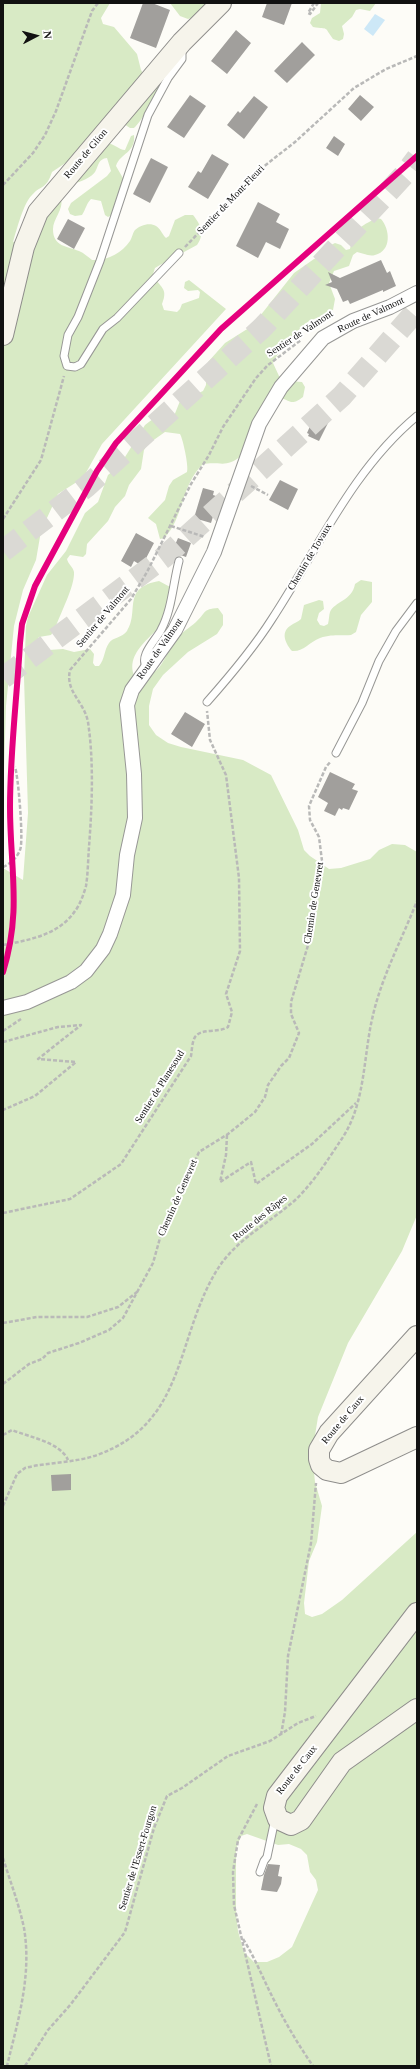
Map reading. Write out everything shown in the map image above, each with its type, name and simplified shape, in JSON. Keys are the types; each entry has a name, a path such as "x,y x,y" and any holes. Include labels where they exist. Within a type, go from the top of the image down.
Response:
{"street":[{"name":"Route de Glion","path":"3,335 24,247 30,228 38,212 182,42 221,3"},
{"name":"Route de Valmont","path":"3,1008 27,1002 71,982 86,971 103,949 110,934 123,895 127,855 135,818 134,774 127,705 132,690 175,630 199,585 214,552 259,424 281,387 323,338 353,321 390,308 417,293"},
{"name":"Route de Caux","path":"320,1462 319,1450 329,1433 417,1336"},
{"path":"320,1462 327,1470 341,1473 417,1437"},
{"name":"Route de Caux","path":"278,1819 274,1808 277,1796 417,1613"},
{"path":"278,1819 291,1824 301,1820 342,1762 417,1709"}],"lane":[{"path":"179,254 117,318 103,329 80,364 71,367 67,366 64,356 68,335 78,317 100,261 148,115 168,78 182,59 182,42"},
{"name":"Chemin de Tovaux","path":"207,702 252,648 272,620 327,526 361,475 395,434 417,416"},
{"path":"147,668 144,659 146,653 164,625 179,561"},
{"path":"336,753 362,703 380,661 396,631 417,603"},
{"path":"260,1872 267,1857 274,1824 278,1819"}],"path":[{"path":"3,185 33,153 45,135 56,111 92,11 98,3"},
{"path":"314,3 308,13 310,14 318,3"},
{"name":"Sentier de Mont-Fleuri","path":"179,254 258,171 295,142 354,88 386,69 417,56"},
{"name":"Sentier de Valmont","path":"3,945 40,938 63,924 76,911 86,887 92,798 88,722 84,707 74,695 68,679 70,670 131,599 171,526 191,484 209,455 223,427 256,378 268,365 306,337"},
{"path":"3,519 41,460 67,366"},
{"path":"238,481 268,495"},
{"path":"171,526 206,537"},
{"name":"Sentier de Planesoud","path":"3,1213 70,1199 121,1164 190,1056 195,1037 200,1032 222,1031 228,1028 232,1012 226,994 240,951 239,878 226,774 210,740 207,702"},
{"name":"Chemin de Genevret","path":"3,1384 29,1364 42,1359 48,1353 79,1343 109,1330 123,1318 153,1263 160,1238 199,1152 227,1135 255,1112 263,1102 268,1085 281,1066 289,1058 299,1037 299,1033 291,1014 291,1002 312,932 314,905 322,861 319,837 310,820 309,806 326,767 336,753"},
{"path":"3,867 11,863 21,850 21,824 15,766"},
{"name":"Route des Râpes","path":"3,1506 16,1474 25,1468 95,1456 122,1445 143,1428 159,1408 175,1379 206,1291 217,1268 250,1234 289,1206 301,1195 342,1139 358,1101 373,1015 392,961 417,901"},
{"path":"3,1042 58,1027 81,1025 38,1059 76,1062 35,1096 3,1110"},
{"path":"227,1135 226,1155 220,1182 251,1162 256,1184 312,1144 358,1101"},
{"path":"3,1323 37,1316 86,1317 118,1307 138,1291"},
{"path":"3,1435 12,1430 35,1437 65,1454 68,1460"},
{"path":"281,1736 288,1656 311,1543 315,1491 320,1462"},
{"name":"Sentier de l'Essert-Fourgon","path":"24,2066 48,2030 71,2004 125,1932 154,1828 167,1796 182,1788 228,1756 281,1736 298,1723 322,1714 342,1712"},
{"path":"259,1800 238,1840 232,1872 234,1905 271,2066"},
{"path":"3,1858 19,1905 26,1949 25,1987 7,2066"},
{"path":"242,1937 255,1957 269,1991 302,2050 313,2066"}],"green space":[{"path":"3,3 110,3 101,18 103,24 114,27 137,54 143,73 161,80 151,104 142,119 134,128 130,128 124,124 52,172 48,182 32,195 26,204 13,242 29,238 34,230 61,199 62,203 53,225 55,239 58,243 81,252 92,260 109,258 118,253 130,241 135,230 142,225 151,224 156,226 166,238 169,236 175,220 185,215 193,215 201,230 201,237 197,245 155,268 153,274 164,291 162,304 164,310 177,312 182,304 199,298 200,292 198,290 188,291 184,288 185,282 189,280 226,309 102,444 83,478 58,494 41,531 36,560 23,590 14,626 6,706 3,805"},
{"path":"170,3 209,3 197,16 188,19 180,16"},
{"path":"321,3 376,3 370,11 360,9 356,10 352,17 342,26 344,34 343,39 339,41 333,39 326,29 313,27 310,23 312,18 320,13"},
{"path":"134,135 133,146 121,158 116,166 124,180 117,196 121,204 112,215 108,217 105,215 101,201 91,199 82,215 75,216 70,214 68,209 71,203 107,176 111,171 107,158 100,161 95,172 91,176 81,181 72,183 105,143 125,150 131,136"},
{"path":"377,218 381,219 384,223 388,234 387,244 384,249 381,253 373,255 357,252 353,255 349,266 334,271 329,283 335,299 333,310 310,321 300,328 284,346 273,363 279,376 289,381 302,382 305,387 303,397 294,402 280,398 242,455 232,462 223,464 203,464 190,482 175,522 164,538 160,539 156,524 148,518 165,500 169,486 173,480 187,472 187,465 180,434 165,432 148,444 144,450 141,469 129,485 125,496 115,507 108,521 87,544 86,554 83,557 70,555 67,559 74,572 70,592 55,629 51,635 39,637 36,642 38,646 49,650 63,649 74,652 90,649 94,654 93,663 95,666 99,666 109,643 127,631 131,623 134,601 140,589 147,584 159,581 172,588 175,601 167,619 142,645 136,654 133,664 134,675 149,675 160,667 172,644 183,632 196,622 207,610 218,608 223,615 223,625 217,634 188,652 163,675 153,689 149,706 149,725 156,735 168,743 181,747 243,760 271,775 298,830 304,850 329,869 341,868 370,859 379,850 392,844 405,845 417,852 417,1215 402,1251 348,1343 318,1417 312,1454 315,1482 322,1506 317,1542 309,1561 304,1603 305,1614 312,1617 322,1614 342,1600 417,1532 417,2066 3,2066 3,868 23,880 28,813 24,677 26,626 28,617 47,575 66,551 85,513 98,502 108,475 120,465 145,425 158,415 174,416 182,396 194,395 203,391 206,385 206,367 208,362 225,343 252,326 294,273 314,259 325,255 331,245 335,243 341,245 346,250 350,249 353,237 358,229","holes":["247,1834 278,1845 289,1844 301,1849 307,1855 310,1872 316,1880 318,1890 292,1947 279,1957 267,1962 254,1962 244,1952 238,1931 236,1914 236,1849 241,1836"]},
{"path":"361,580 372,582 372,602 361,615 356,632 351,635 320,638 300,650 292,651 286,642 285,632 290,626 301,619 304,605 319,600 323,601 324,609 319,613 317,620 320,625 324,626 328,624 332,608 351,594 355,584"}],"water":[{"path":"375,14 385,20 373,36 364,29"}],"building":[{"path":"143,3 152,3 170,10 156,48 130,38"},
{"path":"267,3 292,3 284,25 262,17"},
{"path":"236,30 251,43 227,74 211,61"},
{"path":"302,42 315,55 287,83 274,71"},
{"path":"190,95 206,106 184,138 167,127"},
{"path":"360,95 374,107 361,121 348,109"},
{"path":"254,96 268,107 244,139 227,125 238,111 240,113"},
{"path":"334,136 345,144 338,156 326,148"},
{"path":"212,154 229,164 208,199 188,187 198,171 201,173"},
{"path":"151,158 168,167 150,203 133,194"},
{"path":"258,202 280,214 276,222 289,229 280,249 266,242 258,258 236,246"},
{"path":"68,219 85,228 74,249 57,239"},
{"path":"381,260 387,273 390,271 396,286 383,292 383,290 350,304 348,300 343,302 337,289 325,285 332,282 328,272 340,278"},
{"path":"315,415 329,421 319,441 308,436 309,434 307,433"},
{"path":"280,480 298,489 288,510 269,500"},
{"path":"203,488 214,491 213,495 219,497 211,523 194,518"},
{"path":"136,533 154,543 142,566 134,561 131,567 121,561"},
{"path":"178,538 191,543 186,557 172,552"},
{"path":"185,712 205,724 192,747 171,734"},
{"path":"330,772 355,784 352,789 358,791 349,810 343,808 342,810 339,808 335,816 324,811 328,803 318,797"},
{"path":"71,1474 71,1490 52,1491 51,1475"},
{"path":"268,1864 280,1865 278,1876 282,1877 281,1884 277,1892 261,1890"}],"tunnel":[{"path":"3,551 86,487 262,328 404,175 417,158"},
{"path":"3,678 163,558 342,396 417,310"}],"transit line":[{"path":"3,972 9,950 14,909 10,829 10,786 20,643 22,624 35,586 97,471 116,443 221,329 417,156"}]}
